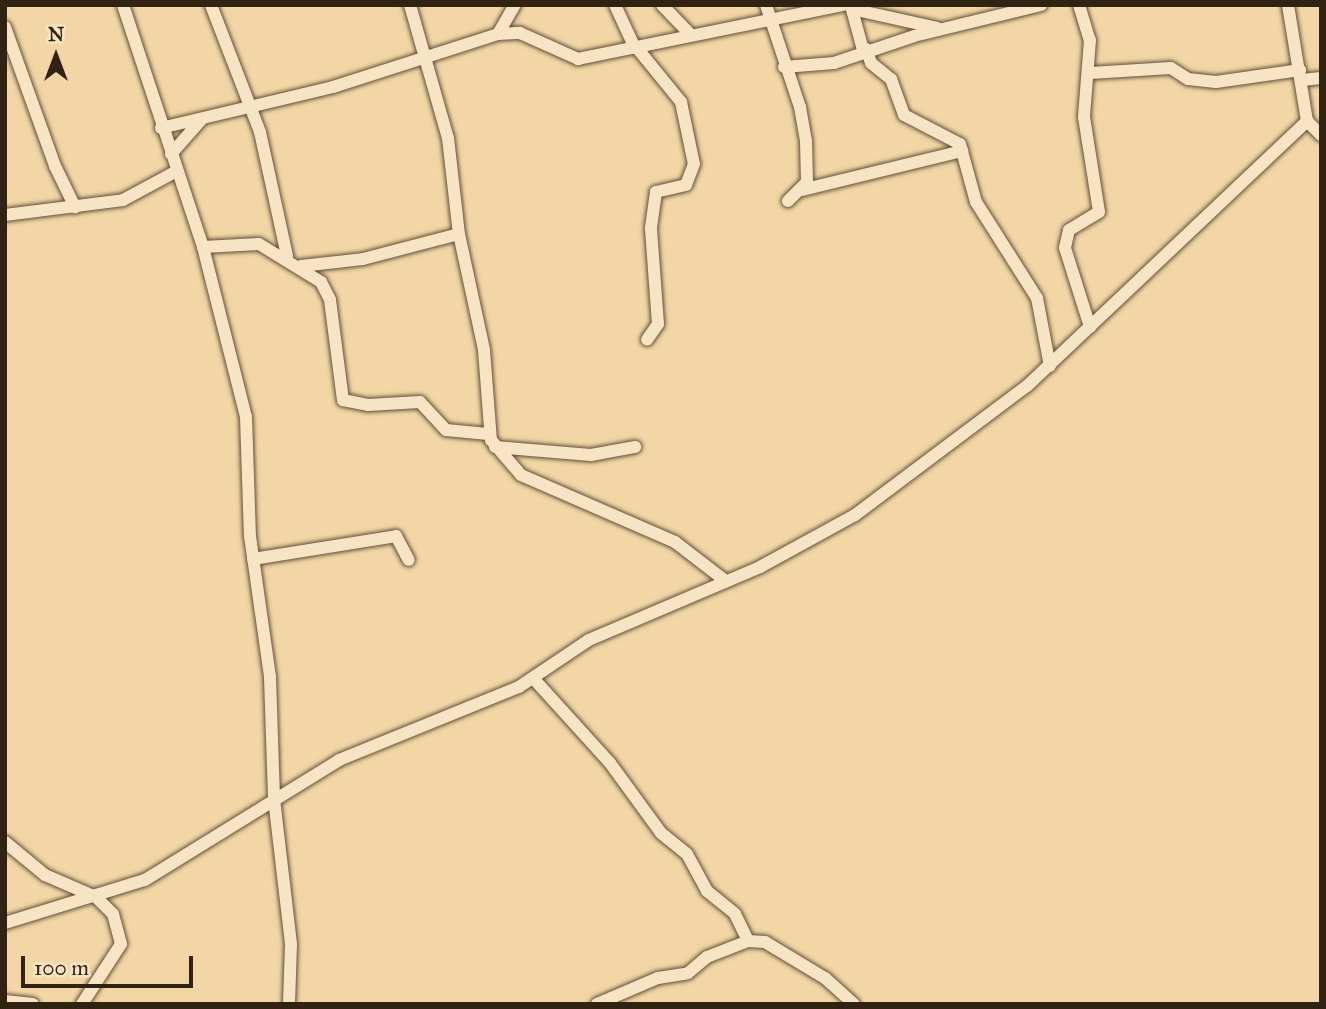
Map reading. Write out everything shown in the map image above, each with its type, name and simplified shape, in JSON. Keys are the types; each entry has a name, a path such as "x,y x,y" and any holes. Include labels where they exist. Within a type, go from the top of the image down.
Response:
{"street":[{"path":"123,5 175,172 202,247 246,417 253,559 270,677 274,799 291,944 289,1004"},
{"path":"211,5 251,107 287,256"},
{"path":"410,5 449,138 459,234 484,349 488,434 495,447 521,475 675,542 723,579"},
{"path":"498,34 515,5"},
{"path":"615,5 636,48 681,102 694,164 686,185 656,192 652,268 658,324 647,340"},
{"path":"662,5 691,35"},
{"path":"766,5 783,67 803,120 807,171 802,190"},
{"path":"783,67 834,63 865,49 1041,5"},
{"path":"1079,5 1090,40 1090,73 1084,117 1099,212 1074,226 1065,239 1076,294 1090,327"},
{"path":"1288,5 1307,121 1321,135"},
{"path":"161,128 333,87 424,54 498,34 520,33 578,59 691,35 721,34 771,20 848,7 940,29"},
{"path":"848,7 871,63 891,79 904,114 956,138 976,202 1037,298 1050,366"},
{"path":"5,27 55,166 75,207"},
{"path":"1090,73 1171,68 1188,79 1216,82 1301,75 1321,78"},
{"path":"171,153 201,120"},
{"path":"5,923 96,897 186,859 274,799 339,760 533,678 589,640 723,579 797,550 855,515 1050,366 1307,121"},
{"path":"788,201 802,190 825,189 962,151"},
{"path":"5,215 137,196 175,172"},
{"path":"301,266 363,259 459,234"},
{"path":"202,247 250,242 287,256 321,282 330,300 343,400 368,405 420,402 446,430 488,434"},
{"path":"495,447 591,455 635,447"},
{"path":"253,559 396,536 409,560"},
{"path":"533,678 610,763 661,833 687,854 707,891 735,914 748,941"},
{"path":"5,842 45,875 96,897 113,914 121,944 82,1004"},
{"path":"597,1004 658,978 688,973 708,957 748,941 765,942 825,978 855,1004"},
{"path":"5,1001 33,1004"}]}
